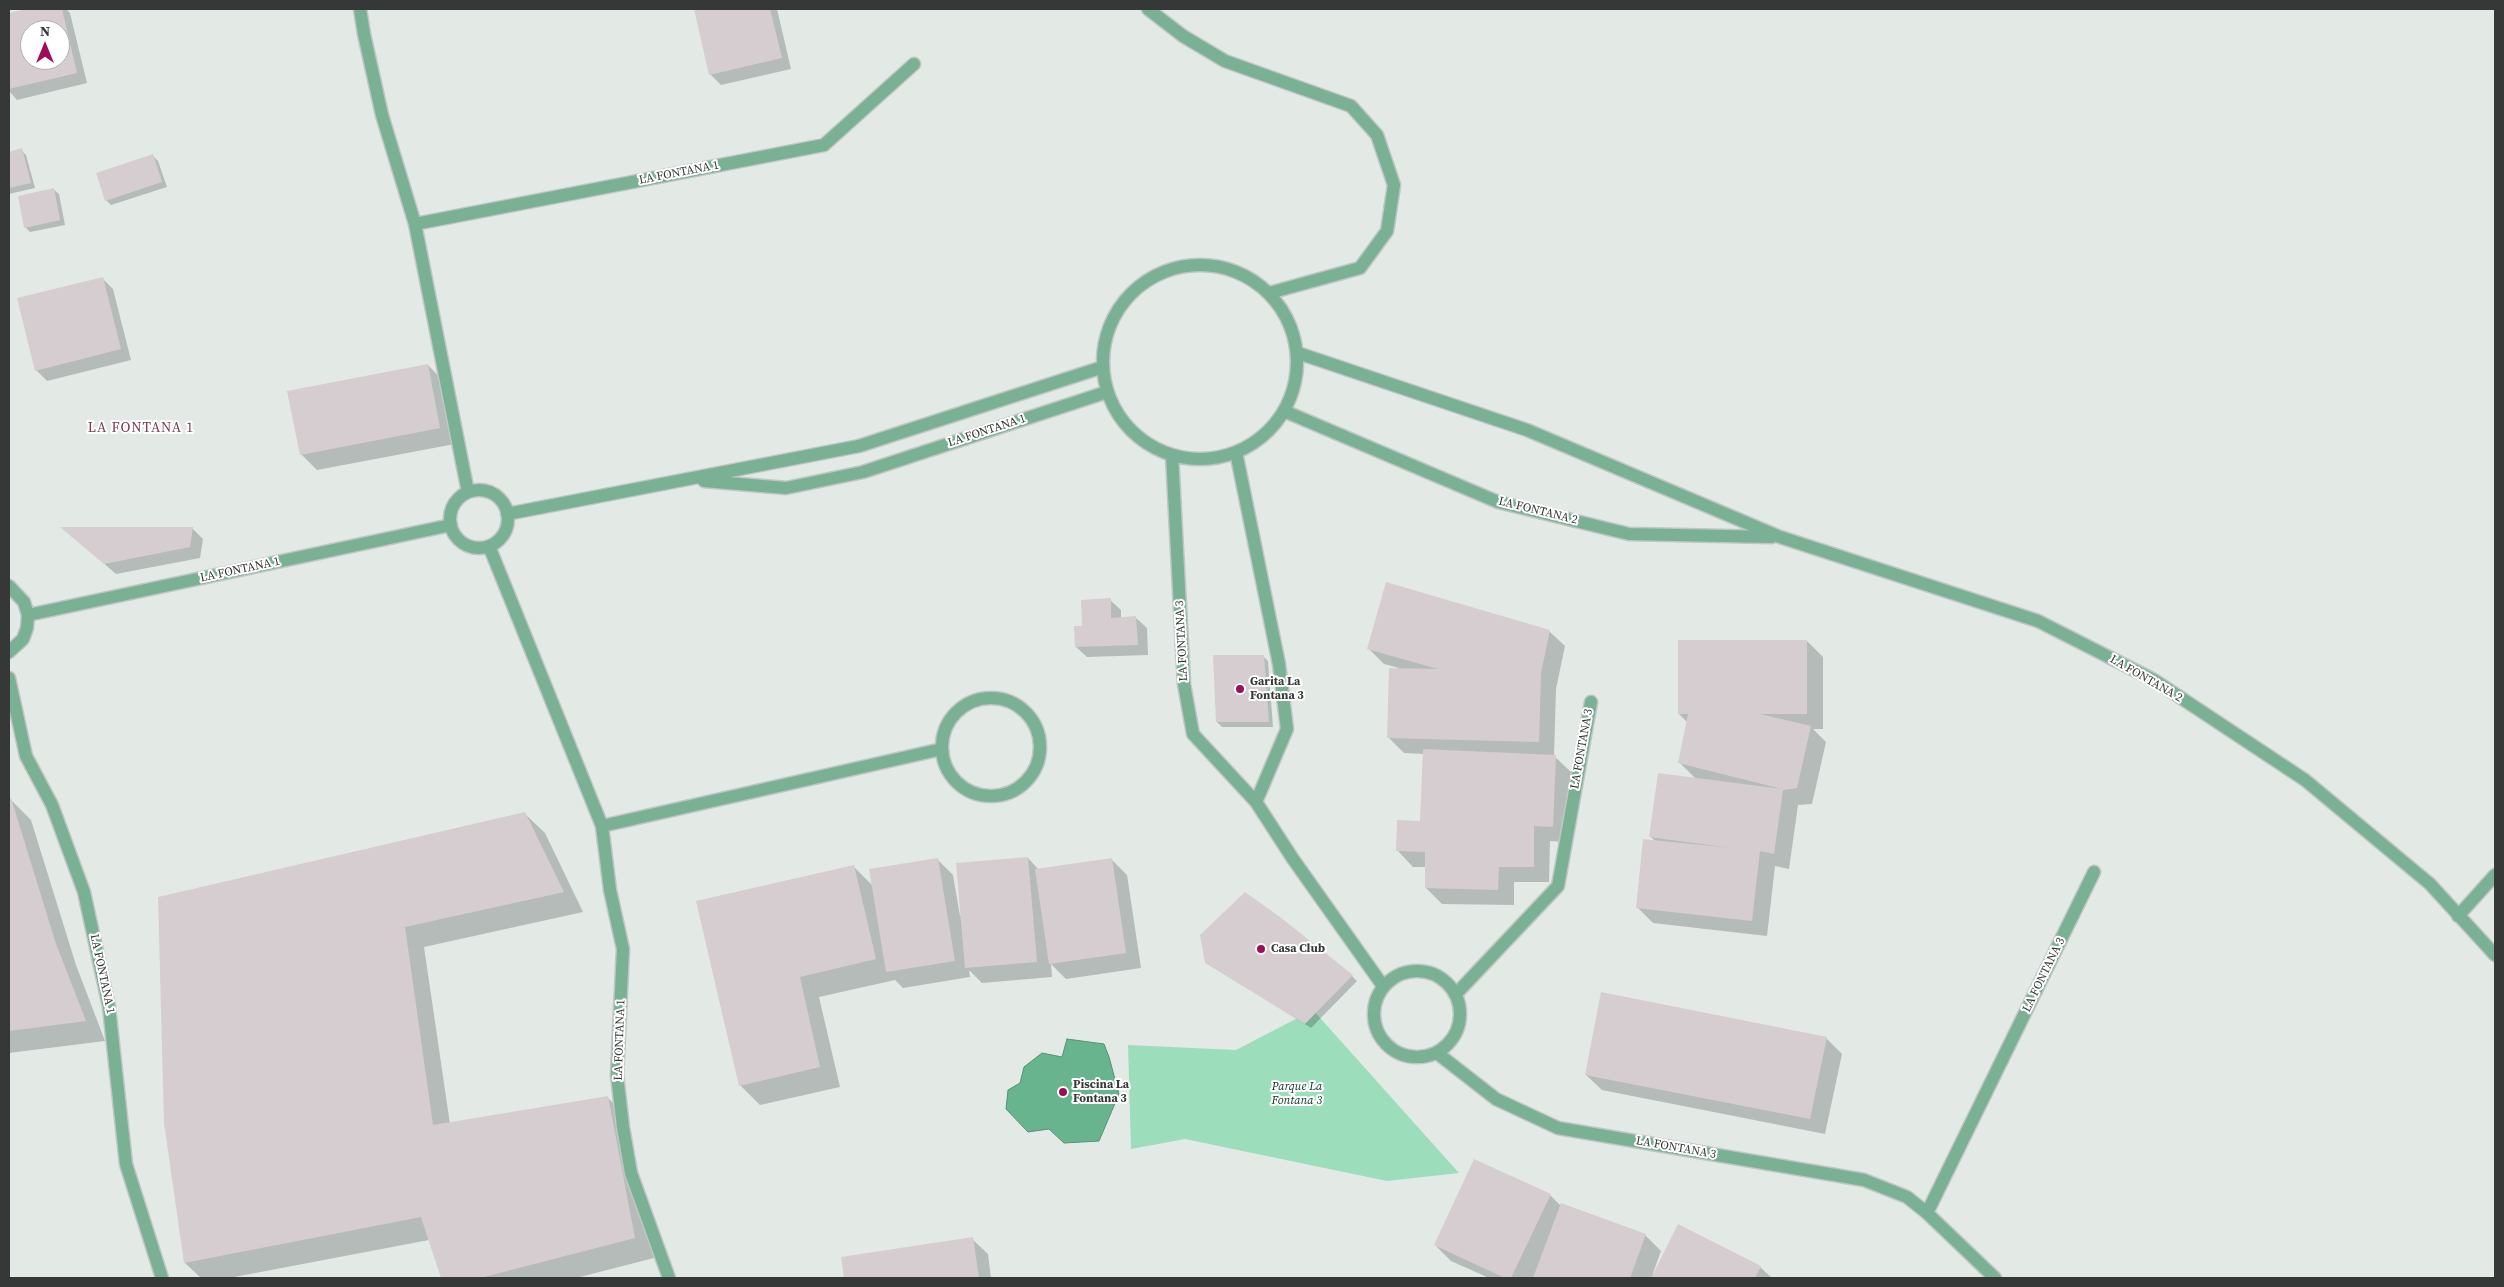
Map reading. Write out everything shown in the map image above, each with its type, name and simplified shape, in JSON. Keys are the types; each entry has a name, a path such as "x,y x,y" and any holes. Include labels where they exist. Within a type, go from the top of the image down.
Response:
{"street":[{"path":"360,9 382,115 415,224 468,492"},
{"path":"1148,9 1183,36 1226,62 1351,106 1377,135 1394,185 1387,231 1360,268 1269,292"},
{"name":"LA FONTANA 1","path":"415,224 824,145 914,64"},
{"path":"1188,265 1218,266 1245,275 1269,292 1294,334 1298,353 1296,380 1284,411 1271,428 1255,442 1236,452 1204,459 1172,455 1139,438 1126,424 1107,392 1103,367 1106,338 1117,311 1136,288 1160,273 1188,265"},
{"name":"LA FONTANA 2","path":"1298,353 1527,430 1780,537 2038,621 2154,680 2305,780 2430,884 2495,955"},
{"name":"LA FONTANA 1","path":"507,514 859,446 1103,367"},
{"name":"LA FONTANA 1","path":"689,479 786,488 863,472 1107,392"},
{"name":"LA FONTANA 2","path":"1284,411 1498,502 1629,534 1780,537"},
{"path":"1236,452 1279,664 1287,729 1256,802"},
{"name":"LA FONTANA 3","path":"1172,455 1184,684 1193,734 1256,802 1293,859 1384,986"},
{"path":"476,490 493,494 505,506 507,514 508,522 502,537 489,546 481,548 466,544 454,533 451,525 451,515 454,506 468,492 476,490"},
{"name":"LA FONTANA 1","path":"28,615 451,525"},
{"name":"LA FONTANA 1","path":"489,546 602,826 610,890 623,949 617,1075 623,1127 631,1173 669,1278"},
{"path":"9,586 24,602 28,615 28,628 23,640 9,652"},
{"name":"LA FONTANA 1","path":"9,678 26,756 52,805 84,892 109,1007 126,1164 162,1278"},
{"path":"989,698 1008,701 1024,712 1036,727 1040,745 1037,765 1027,780 1011,792 992,796 973,793 957,783 946,767 942,749 944,730 954,714 970,702 989,698"},
{"name":"LA FONTANA 3","path":"1456,994 1558,886 1591,702"},
{"path":"602,826 942,749"},
{"name":"LA FONTANA 3","path":"1927,1213 2094,872"},
{"path":"2458,916 2495,875"},
{"path":"1413,970 1430,972 1445,980 1456,994 1460,1007 1458,1027 1448,1045 1437,1053 1424,1057 1398,1054 1387,1046 1378,1035 1374,1024 1373,1010 1376,997 1384,986 1397,975 1413,970"},
{"name":"LA FONTANA 3","path":"1437,1053 1496,1099 1558,1128 1864,1180 1907,1197 1927,1213 1995,1278"}],"green space":[{"name":"Parque La Fontana 3","path":"1313,1010 1459,1173 1387,1181 1185,1139 1131,1149 1128,1045 1236,1050"}],"shaded area":[{"name":"Piscina La Fontana 3","path":"1067,1039 1104,1044 1109,1057 1119,1094 1099,1141 1064,1143 1049,1129 1028,1132 1006,1109 1008,1090 1020,1083 1024,1067 1042,1053 1062,1057"}],"building":[{"path":"26,9 62,9 65,20 20,20 20,70 70,70 70,43 77,73 9,89 9,13"},
{"path":"694,9 770,9 782,58 709,75"},
{"path":"22,148 31,183 9,188 9,152"},
{"path":"153,154 162,182 105,201 96,173"},
{"path":"54,188 60,220 24,228 18,196"},
{"path":"103,277 121,349 35,371 17,298"},
{"path":"428,364 440,428 300,455 287,391"},
{"path":"60,527 193,527 190,547 104,564"},
{"path":"1386,582 1550,630 1541,673 1539,742 1387,738 1389,668 1438,669 1367,649"},
{"path":"1111,598 1111,618 1136,616 1138,645 1075,647 1074,626 1082,626 1081,600"},
{"path":"1678,640 1807,640 1807,714 1760,714 1811,726 1797,788 1783,790 1774,854 1760,851 1752,921 1636,908 1643,839 1732,848 1649,837 1658,773 1782,789 1678,763 1688,714 1678,714"},
{"name":"Garita La Fontana 3","path":"1213,655 1264,655 1269,722 1216,722"},
{"path":"1423,749 1556,755 1553,827 1534,826 1534,867 1499,867 1498,890 1425,888 1425,852 1396,851 1397,820 1420,821"},
{"path":"11,798 56,944 86,1021 9,1031 9,799"},
{"path":"525,812 564,892 405,927 433,1125 608,1096 635,1238 480,1278 441,1278 421,1217 184,1263 164,1123 158,897"},
{"path":"1028,857 1037,962 965,968 956,863"},
{"path":"938,858 955,961 886,972 869,869"},
{"path":"1112,858 1126,953 1049,964 1035,869"},
{"path":"854,865 876,959 800,977 820,1067 739,1086 696,901"},
{"name":"Casa Club","path":"1245,892 1280,917 1353,975 1305,1024 1205,963 1200,935"},
{"path":"1601,992 1827,1037 1810,1119 1585,1075"},
{"path":"1474,1159 1551,1194 1511,1278 1505,1278 1434,1245"},
{"path":"1561,1203 1646,1234 1630,1278 1533,1278"},
{"path":"1678,1224 1761,1266 1755,1278 1651,1278"},
{"path":"973,1237 979,1278 844,1278 841,1257"}],"place":[{"name":"Garita La Fontana 3","path":"1240,689"},
{"name":"Casa Club","path":"1261,949"},
{"name":"Piscina La Fontana 3","path":"1063,1092"}],"district":[{"name":"LA FONTANA 1","path":"141,428"}]}
